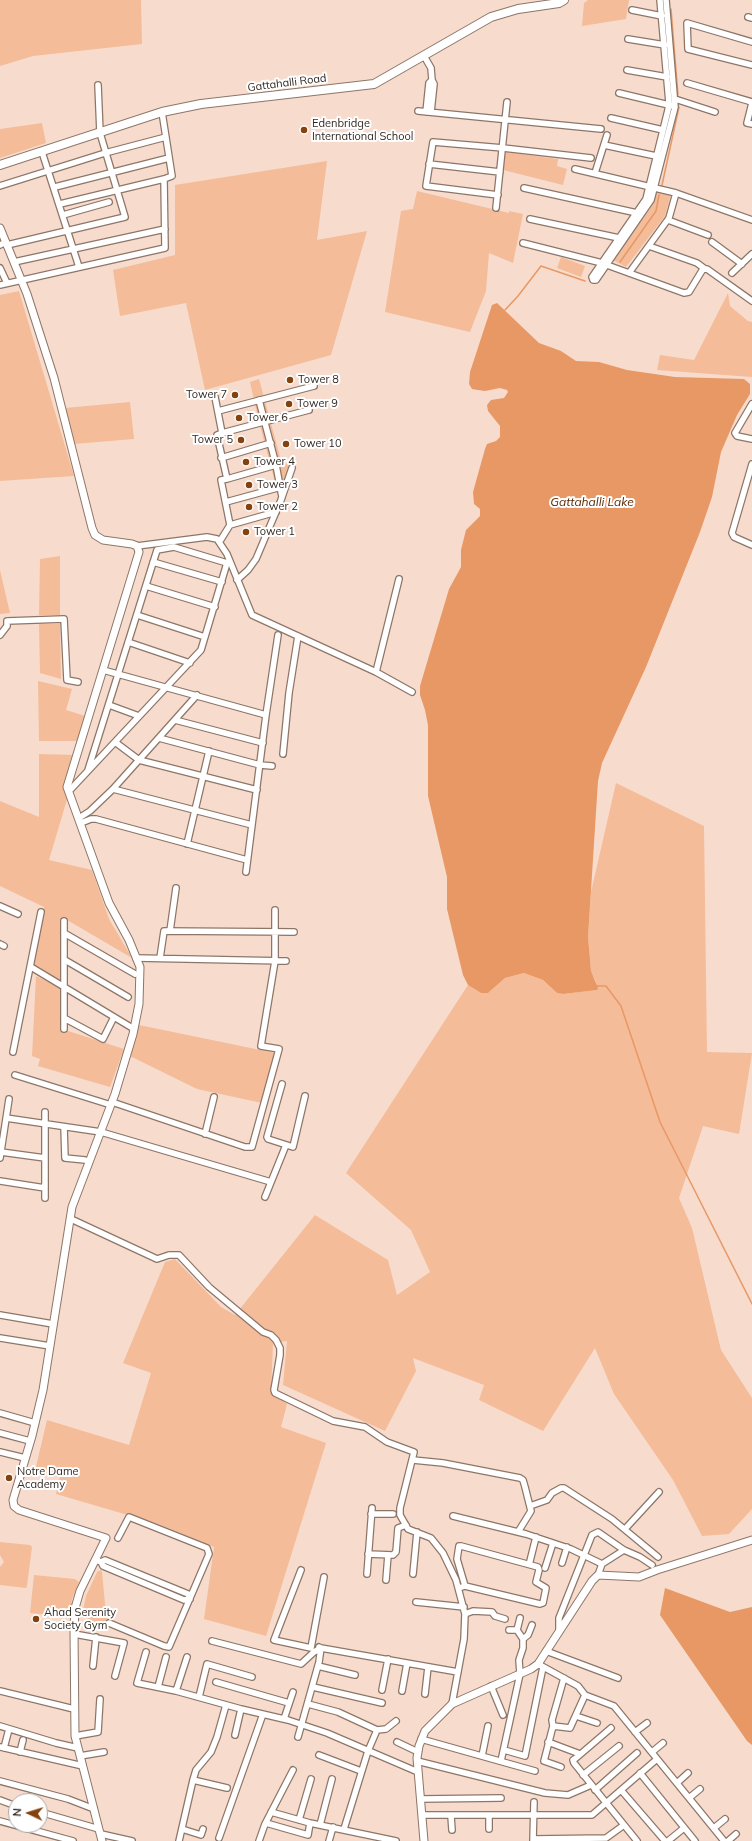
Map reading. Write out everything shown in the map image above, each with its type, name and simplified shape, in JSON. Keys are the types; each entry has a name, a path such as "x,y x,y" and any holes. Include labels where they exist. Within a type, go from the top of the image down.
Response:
{"main road":[{"name":"Gattahalli Road","path":"0,165 162,112 202,104 374,84 491,17 518,9 559,3 564,0"}],"street":[{"path":"604,264 619,238 646,199 652,186 672,106 667,77 660,0"},
{"path":"604,264 649,206 656,156 663,130 675,99 666,0"},
{"path":"632,10 662,16"},
{"path":"752,42 687,24 688,48 752,65"},
{"path":"628,38 665,45"},
{"path":"424,56 431,68 432,80 429,83 428,112"},
{"path":"627,70 667,77"},
{"path":"687,83 752,103 747,123 752,124"},
{"path":"4,244 124,217 100,133 98,85"},
{"path":"619,93 672,106"},
{"path":"675,99 715,112"},
{"path":"496,208 507,102"},
{"path":"418,111 601,129"},
{"path":"60,204 172,176 162,112"},
{"path":"611,118 663,130"},
{"path":"594,174 607,135"},
{"path":"0,186 106,153 166,137"},
{"path":"498,195 428,188 426,185 432,144 435,141 591,158"},
{"path":"604,145 656,156"},
{"path":"42,152 80,267"},
{"path":"55,188 169,158"},
{"path":"429,164 500,172"},
{"path":"575,169 652,186 752,220"},
{"path":"0,285 165,248 164,179"},
{"path":"524,188 637,213"},
{"path":"629,273 668,220 676,193"},
{"path":"63,215 109,202"},
{"path":"530,218 619,238"},
{"path":"668,220 708,235"},
{"path":"0,228 4,244 14,262 21,280 54,378 95,535 103,540 137,546 207,536 222,539"},
{"path":"14,262 165,229"},
{"path":"712,242 742,264"},
{"path":"523,243 604,264 686,293 705,269"},
{"path":"649,246 697,263 752,301"},
{"path":"732,273 752,254"},
{"path":"0,268 7,284"},
{"path":"218,411 314,386"},
{"path":"215,396 222,433"},
{"path":"259,400 271,443 282,497"},
{"path":"752,404 735,433 738,436 752,439"},
{"path":"227,478 221,458 217,435 309,410"},
{"path":"221,458 271,443"},
{"path":"752,464 732,533 734,537 752,546"},
{"path":"276,465 221,480 230,525 222,539 251,614 376,672 412,692"},
{"path":"237,580 245,573 256,559 282,497 292,468"},
{"path":"226,502 280,487"},
{"path":"230,525 276,512"},
{"path":"101,1835 75,1736 74,1634 76,1602 80,1590 98,1561 106,1538 19,1510 14,1506 13,1500 35,1423 50,1346 74,1202 112,1103 134,1029 139,1002 140,967 129,940 108,903 80,820 67,787 136,566 139,552 137,546"},
{"path":"71,789 201,650 228,565 227,563 174,547 157,550 88,770"},
{"path":"153,562 222,582"},
{"path":"376,672 399,579"},
{"path":"146,586 214,607"},
{"path":"137,615 205,637"},
{"path":"0,635 7,626 6,620 64,619 67,680 78,682"},
{"path":"0,627 7,626"},
{"path":"246,872 278,635"},
{"path":"283,754 289,693 298,636"},
{"path":"128,642 190,663"},
{"path":"103,670 167,686 266,715"},
{"path":"80,820 113,789 197,695"},
{"path":"109,705 139,716"},
{"path":"175,720 263,742"},
{"path":"159,738 272,766"},
{"path":"115,742 139,760 257,790"},
{"path":"188,844 209,751"},
{"path":"113,789 252,825"},
{"path":"80,820 96,819 247,860"},
{"path":"170,931 176,888"},
{"path":"0,906 18,914"},
{"path":"15,1075 112,1103 244,1147 252,1147 279,1049 261,1046 275,961 275,910"},
{"path":"13,1052 41,912"},
{"path":"64,921 64,1029"},
{"path":"160,958 164,931 294,932"},
{"path":"64,933 135,974"},
{"path":"136,958 286,961"},
{"path":"64,960 128,997"},
{"path":"31,967 134,1029"},
{"path":"64,1018 103,1039 114,1017"},
{"path":"282,1084 267,1137 268,1139 286,1146 294,1147 305,1096"},
{"path":"205,1134 214,1097"},
{"path":"0,1158 9,1099"},
{"path":"45,1198 46,1112"},
{"path":"6,1118 101,1132 271,1182"},
{"path":"64,1127 65,1158 85,1160"},
{"path":"265,1197 286,1146"},
{"path":"1,1152 45,1158"},
{"path":"0,1181 45,1188"},
{"path":"70,1219 157,1259 169,1255 178,1255 209,1287 263,1332 271,1335 276,1340 280,1348 274,1390 276,1393 333,1421 365,1427 387,1442 414,1452 400,1508 400,1515 408,1529 431,1538 442,1553 459,1588 465,1610 458,1672 452,1704"},
{"path":"0,1315 53,1324"},
{"path":"0,1338 50,1346"},
{"path":"0,1413 35,1423"},
{"path":"0,1433 30,1441"},
{"path":"0,1452 25,1458"},
{"path":"413,1460 456,1465 520,1478 523,1480 526,1487 530,1511 518,1532"},
{"path":"530,1506 547,1500 552,1493 564,1488 612,1519 658,1557"},
{"path":"625,1529 659,1492"},
{"path":"367,1574 371,1511 393,1514"},
{"path":"453,1516 536,1537 566,1547 602,1564"},
{"path":"109,1623 169,1647 209,1554 207,1548 128,1517 118,1538"},
{"path":"368,1554 393,1555 396,1552 398,1528 406,1525"},
{"path":"413,1574 416,1532"},
{"path":"559,1629 559,1618 588,1541 596,1532 624,1550 640,1557 652,1565"},
{"path":"530,1561 536,1537"},
{"path":"598,1575 639,1577 752,1540"},
{"path":"546,1568 553,1543"},
{"path":"459,1588 465,1586 540,1604 543,1603 546,1588 536,1582 539,1570 538,1567 459,1546 457,1559 465,1586"},
{"path":"562,1563 566,1547"},
{"path":"504,1750 525,1756 540,1665 546,1651 559,1629 592,1581 598,1575 602,1564 624,1550"},
{"path":"386,1580 388,1556"},
{"path":"448,1563 457,1559"},
{"path":"98,1561 106,1560 188,1594 190,1599"},
{"path":"301,1570 274,1640 311,1648 324,1577"},
{"path":"416,1602 473,1612 492,1612 495,1616 505,1618"},
{"path":"502,1761 520,1674 519,1660 523,1648 523,1639 517,1630 520,1618"},
{"path":"523,1639 531,1636 532,1624"},
{"path":"509,1630 517,1630"},
{"path":"74,1634 124,1643 115,1676"},
{"path":"92,1666 96,1637"},
{"path":"212,1641 301,1664 314,1652 321,1648"},
{"path":"312,1645 321,1648 458,1672"},
{"path":"298,1737 313,1687 321,1648"},
{"path":"546,1651 618,1678"},
{"path":"146,1652 137,1683 176,1691 284,1719 327,1733 418,1772"},
{"path":"158,1688 166,1657"},
{"path":"176,1691 188,1657"},
{"path":"382,1690 388,1659"},
{"path":"402,1691 407,1663"},
{"path":"199,1697 207,1664 252,1676"},
{"path":"424,1841 417,1761 421,1739 425,1732 452,1704 540,1665"},
{"path":"540,1665 578,1686 585,1695 614,1706 724,1841"},
{"path":"318,1666 355,1675"},
{"path":"425,1694 428,1667"},
{"path":"561,1767 544,1761 553,1726 552,1720 564,1678"},
{"path":"216,1682 289,1703"},
{"path":"491,1686 503,1715"},
{"path":"313,1687 382,1703"},
{"path":"0,1692 74,1709"},
{"path":"284,1719 293,1692"},
{"path":"553,1726 570,1728 585,1695"},
{"path":"75,1736 98,1732 100,1699"},
{"path":"308,1704 338,1712 377,1730 386,1728 396,1721"},
{"path":"179,1841 192,1780 196,1770 211,1752 226,1705"},
{"path":"235,1735 241,1709"},
{"path":"219,1838 263,1714"},
{"path":"576,1716 597,1723"},
{"path":"635,1732 646,1723"},
{"path":"0,1726 78,1748"},
{"path":"482,1756 488,1726"},
{"path":"611,1728 573,1760 637,1841"},
{"path":"9,1729 2,1747 83,1766"},
{"path":"344,1829 361,1771 377,1730"},
{"path":"421,1739 535,1771"},
{"path":"20,1752 23,1740"},
{"path":"397,1742 418,1752"},
{"path":"548,1742 580,1754"},
{"path":"652,1752 662,1743"},
{"path":"584,1775 619,1746"},
{"path":"80,1756 104,1752"},
{"path":"417,1761 545,1793 568,1795 593,1787 637,1753"},
{"path":"319,1755 361,1771"},
{"path":"422,1815 592,1815 657,1759"},
{"path":"259,1841 271,1812 292,1770"},
{"path":"677,1783 688,1773"},
{"path":"640,1774 695,1841"},
{"path":"299,1820 311,1778"},
{"path":"320,1825 332,1779"},
{"path":"192,1780 227,1788"},
{"path":"0,1781 68,1800 94,1809"},
{"path":"689,1798 700,1789"},
{"path":"621,1790 665,1841"},
{"path":"420,1799 501,1798"},
{"path":"534,1802 533,1840 606,1838 624,1825"},
{"path":"271,1812 310,1823 396,1841"},
{"path":"48,1815 101,1835 132,1841"},
{"path":"489,1815 489,1829"},
{"path":"452,1816 452,1830"},
{"path":"714,1828 725,1819"},
{"path":"0,1821 73,1841"},
{"path":"266,1823 307,1838 310,1823"},
{"path":"329,1841 333,1827"},
{"path":"668,1841 684,1828"},
{"path":"182,1830 201,1835 203,1829"},
{"path":"728,1841 736,1834"}],"shaded area":[{"path":"0,0 141,0 142,44 33,56 0,66"},
{"path":"588,0 629,0 626,19 582,26 584,3"},
{"path":"42,123 46,143 0,158 0,129"},
{"path":"505,152 558,159 557,166 567,169 563,185 503,170"},
{"path":"327,161 317,240 367,231 331,355 205,390 186,303 120,316 113,270 175,255 175,185"},
{"path":"656,190 671,194 665,216 626,267 613,260 652,206"},
{"path":"417,191 509,213 509,211 523,214 513,263 489,253 486,291 470,332 385,312 401,211 413,209"},
{"path":"561,257 585,266 581,277 557,268"},
{"path":"19,291 74,476 0,481 0,295"},
{"path":"728,293 730,306 748,321 752,322 752,377 657,370 660,355 694,360"},
{"path":"259,379 282,464 292,463 285,485 276,486 258,418 250,382"},
{"path":"130,402 134,439 74,444 65,408"},
{"path":"60,556 60,615 39,615 40,559"},
{"path":"0,570 10,613 0,614"},
{"path":"39,624 60,624 61,679 40,673"},
{"path":"38,681 72,689 66,710 85,716 78,741 39,741"},
{"path":"39,754 74,755 68,796 49,860 92,870 109,919 132,958 62,917 62,983 34,965 44,907 0,886 0,801 39,817"},
{"path":"616,783 704,826 707,1052 752,1053 739,1134 703,1126 679,1198 692,1228 721,1350 752,1398 752,1509 729,1534 702,1536 673,1480 614,1394 595,1348 543,1431 479,1400 484,1385 413,1358 416,1371 385,1431 283,1385 287,1341 273,1343 271,1393 287,1404 281,1427 326,1443 266,1636 204,1619 214,1547 155,1523 56,1494 60,1477 35,1471 47,1420 129,1445 151,1373 123,1363 165,1262 175,1259 221,1307 235,1315 315,1215 388,1260 397,1295 430,1272 411,1230 346,1173 468,985 481,993 488,993 505,978 524,973 543,980 557,993 563,994 597,990 596,982 591,971 588,937 591,892"},
{"path":"36,976 63,989 62,1029 124,1049 110,1087 38,1066 40,1059 32,1056"},
{"path":"139,1025 275,1053 262,1103 197,1089 130,1056"},
{"path":"0,1542 30,1545 32,1547 26,1588 0,1585 0,1567 4,1562 0,1555"},
{"path":"101,1570 107,1625 95,1623 82,1615 86,1596 97,1572"},
{"path":"34,1575 75,1579 79,1582 72,1599 70,1617 30,1613"}],"water":[{"name":"Gattahalli Lake","path":"497,303 539,343 561,351 576,361 599,362 627,370 675,377 744,379 750,384 750,394 737,415 721,452 712,497 700,532 646,667 602,763 598,781 588,937 591,971 598,988 597,990 563,994 557,993 543,980 524,973 505,978 488,993 481,993 468,985 463,975 447,909 447,877 428,796 428,725 420,695 420,686 449,589 461,567 461,550 466,530 480,516 480,509 474,504 473,492 485,449 487,444 496,441 500,437 500,426 488,411 487,405 491,400 504,398 508,392 507,390 500,388 485,391 472,389 469,384 470,372 492,305"},
{"path":"665,1588 730,1612 752,1607 752,1745 747,1741 660,1615"}],"waterway":[{"path":"671,9 678,95"},
{"path":"662,185 679,107"},
{"path":"620,262 656,211 659,195"},
{"path":"505,310 541,266 585,281"},
{"path":"597,986 606,986 621,1006 660,1122 752,1304"}],"place":[{"name":"Edenbridge International School","path":"304,130"},
{"name":"Tower 8","path":"290,380"},
{"name":"Tower 7","path":"235,395"},
{"name":"Tower 9","path":"289,404"},
{"name":"Tower 6","path":"239,418"},
{"name":"Tower 5","path":"241,440"},
{"name":"Tower 10","path":"286,444"},
{"name":"Tower 4","path":"246,462"},
{"name":"Tower 3","path":"249,485"},
{"name":"Tower 2","path":"249,507"},
{"name":"Tower 1","path":"246,532"},
{"name":"Notre Dame Academy","path":"9,1478"},
{"name":"Ahad Serenity Society Gym","path":"36,1619"}]}
